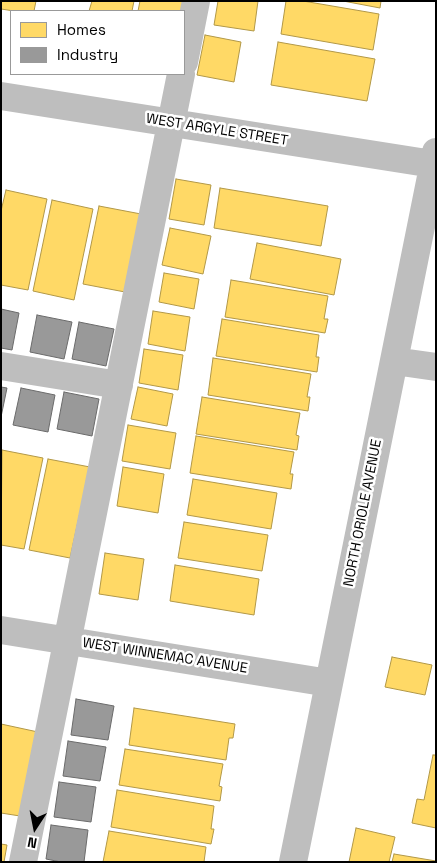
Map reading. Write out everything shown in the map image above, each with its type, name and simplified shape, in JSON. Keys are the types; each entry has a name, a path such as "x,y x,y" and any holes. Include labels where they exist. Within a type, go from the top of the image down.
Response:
{"street":[{"path":"185,57 196,1"},
{"path":"23,862 181,75"},
{"name":"WEST ARGYLE STREET","path":"1,96 172,123 434,158"},
{"name":"NORTH ORIOLE AVENUE","path":"293,862 434,158"},
{"path":"394,361 436,367"},
{"path":"1,366 119,385"},
{"name":"WEST WINNEMAC AVENUE","path":"1,630 329,683"}],"building: Homes":[{"path":"1,1 36,1 34,10 1,9"},
{"path":"92,1 134,1 132,10 89,10"},
{"path":"140,1 183,1 181,10 138,10"},
{"path":"218,1 258,1 254,31 214,25"},
{"path":"286,1 303,1 379,14 373,50 281,34"},
{"path":"343,1 381,1 380,8"},
{"path":"205,35 241,42 234,82 197,75"},
{"path":"278,42 375,59 367,101 271,85"},
{"path":"176,179 211,185 204,225 169,219"},
{"path":"220,188 328,206 321,246 214,228"},
{"path":"6,190 47,199 28,290 1,285 1,211"},
{"path":"52,200 93,209 74,300 33,291"},
{"path":"99,206 141,214 125,292 83,284"},
{"path":"170,228 211,236 203,274 162,265"},
{"path":"257,243 341,259 334,295 250,279"},
{"path":"164,273 199,279 194,309 159,302"},
{"path":"231,280 328,296 324,319 328,319 325,333 225,317"},
{"path":"153,311 190,317 185,351 148,344"},
{"path":"222,319 319,335 316,357 319,357 317,372 216,356"},
{"path":"144,349 183,355 178,390 139,383"},
{"path":"213,358 311,374 307,397 310,397 308,411 208,395"},
{"path":"138,387 173,394 167,426 131,419"},
{"path":"202,397 300,413 296,435 299,436 297,450 196,434"},
{"path":"128,425 176,433 170,469 122,461"},
{"path":"196,436 294,452 290,474 293,474 291,489 190,473"},
{"path":"2,450 43,458 24,549 1,545"},
{"path":"48,459 90,467 70,558 29,550"},
{"path":"123,467 164,474 158,513 117,506"},
{"path":"193,479 277,493 271,529 187,515"},
{"path":"184,522 268,535 262,571 178,558"},
{"path":"105,553 144,559 138,600 99,594"},
{"path":"175,565 259,579 254,615 170,601"},
{"path":"392,657 432,665 425,695 385,687"},
{"path":"134,708 235,724 233,738 229,738 226,760 129,745"},
{"path":"1,724 38,732 20,816 1,813"},
{"path":"125,749 223,764 219,786 222,787 220,801 119,785"},
{"path":"433,755 436,755 436,828 412,823 417,799 424,800"},
{"path":"117,790 214,806 211,829 214,829 211,844 111,827"},
{"path":"356,828 395,837 389,862 349,862"},
{"path":"109,831 206,847 204,862 103,862"},
{"path":"1,844 7,845 4,862 1,862"},
{"path":"394,854 436,861 436,862 392,862"}],"building: Industry":[{"path":"1,309 19,313 12,350 1,348"},
{"path":"37,315 72,322 64,359 30,352"},
{"path":"79,322 114,329 106,366 72,359"},
{"path":"1,387 7,388 1,417"},
{"path":"21,388 55,395 48,432 13,425"},
{"path":"64,392 99,399 92,436 57,429"},
{"path":"76,699 114,706 108,740 71,735"},
{"path":"68,741 106,747 100,781 63,776"},
{"path":"59,782 96,787 91,822 54,817"},
{"path":"51,825 88,830 84,862 61,862 46,859"}]}
